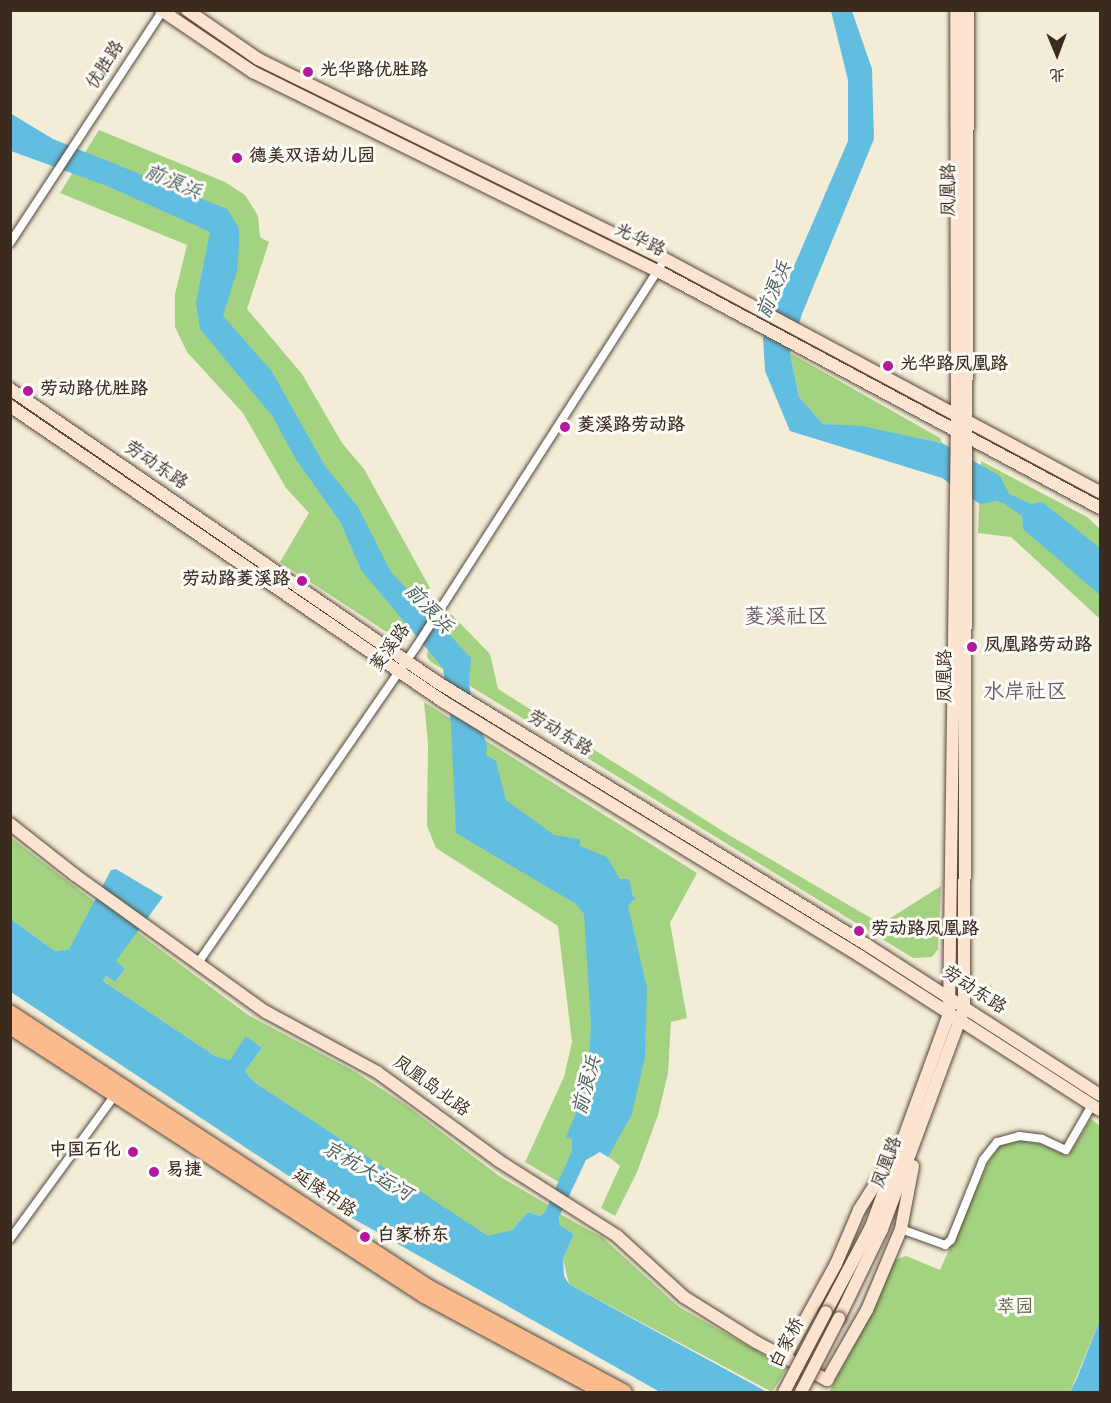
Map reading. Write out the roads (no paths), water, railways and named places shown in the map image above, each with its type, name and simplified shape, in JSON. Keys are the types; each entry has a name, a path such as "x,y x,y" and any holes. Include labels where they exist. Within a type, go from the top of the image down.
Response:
{"main road":[{"name":"光华路","path":"188,10 258,59 664,259 765,319 803,347 1098,508"},
{"name":"凤凰路","path":"956,10 963,418"},
{"name":"凤凰路","path":"839,1318 882,1229 949,1014 960,496 966,452 962,433 968,10"},
{"name":"光华路","path":"162,11 253,72 658,271 765,319 808,334 1098,490"},
{"name":"劳动东路","path":"10,389 437,682 1101,1095"},
{"name":"劳动东路","path":"10,406 444,702 949,1014 1096,1108"},
{"name":"凤凰路","path":"826,1312 871,1227 961,1022 964,1008 960,496 955,445 962,433"},
{"name":"凤凰岛北路","path":"10,824 100,893 266,1012 377,1072 499,1161 566,1201 617,1236 684,1297 827,1380 867,1310 901,1229"},
{"name":"延陵中路","path":"10,1012 119,1090 424,1296 602,1392"},
{"name":"延陵中路","path":"10,1027 119,1090 429,1287 625,1392"},
{"path":"901,1229 913,1134"},
{"path":"785,1357 836,1263 859,1210 913,1134"},
{"name":"白家桥","path":"784,1392 826,1312"},
{"name":"白家桥","path":"801,1392 839,1318"}],"street":[{"name":"优胜路","path":"10,243 162,11"},
{"name":"菱溪路","path":"198,963 397,670 416,647 664,259"},
{"path":"10,1239 119,1090"},
{"path":"901,1229 945,1245 951,1240 983,1160 997,1142 1018,1136 1042,1139 1066,1150 1096,1108"}],"water":[{"path":"831,11 852,11 872,69 874,139 802,314 790,353 799,397 823,424 862,426 942,443 1000,476 1009,494 1031,504 1042,502 1100,548 1100,595 1023,529 1022,516 1005,504 996,501 980,504 942,478 790,431 765,371 763,338 848,141 848,80"},
{"path":"10,113 53,139 227,209 239,228 239,246 237,271 223,316 271,370 325,466 358,507 391,572 471,658 469,684 474,710 487,745 486,755 496,761 506,800 554,835 580,839 580,846 607,857 620,879 629,879 633,897 636,897 628,906 647,988 645,1057 632,1114 608,1157 600,1152 586,1160 559,1217 559,1225 574,1234 563,1259 564,1276 569,1284 767,1392 660,1392 352,1218 11,992 11,919 55,951 69,949 111,870 116,869 163,897 116,961 125,969 115,982 106,976 103,981 215,1056 230,1060 246,1036 262,1048 245,1071 254,1082 488,1236 512,1230 528,1212 540,1216 545,1212 572,1151 572,1139 566,1137 587,1086 591,1026 584,914 576,904 456,833 451,724 443,668 361,570 341,523 295,458 273,417 200,329 196,303 210,232 107,186 11,151"},
{"path":"1100,1320 1100,1392 1070,1392 1077,1378"}],"place":[{"name":"光华路优胜路","path":"308,72"},
{"name":"德美双语幼儿园","path":"237,158"},
{"name":"光华路凤凰路","path":"888,366"},
{"name":"劳动路优胜路","path":"28,391"},
{"name":"菱溪路劳动路","path":"565,427"},
{"name":"劳动路菱溪路","path":"302,581"},
{"name":"凤凰路劳动路","path":"972,647"},
{"name":"劳动路凤凰路","path":"859,931"},
{"name":"中国石化","path":"133,1152"},
{"name":"易捷","path":"154,1172"},
{"name":"白家桥东","path":"365,1237"}],"district":[{"name":"菱溪社区","path":"786,620"},
{"name":"水岸社区","path":"1025,695"}],"water label":[{"name":"前浪浜","path":"172,184"},
{"name":"前浪浜","path":"776,291"},
{"name":"前浪浜","path":"427,610"},
{"name":"前浪浜","path":"589,1086"},
{"name":"京杭大运河","path":"366,1173"}],"park label":[{"name":"萃园","path":"1015,1309"}]}
